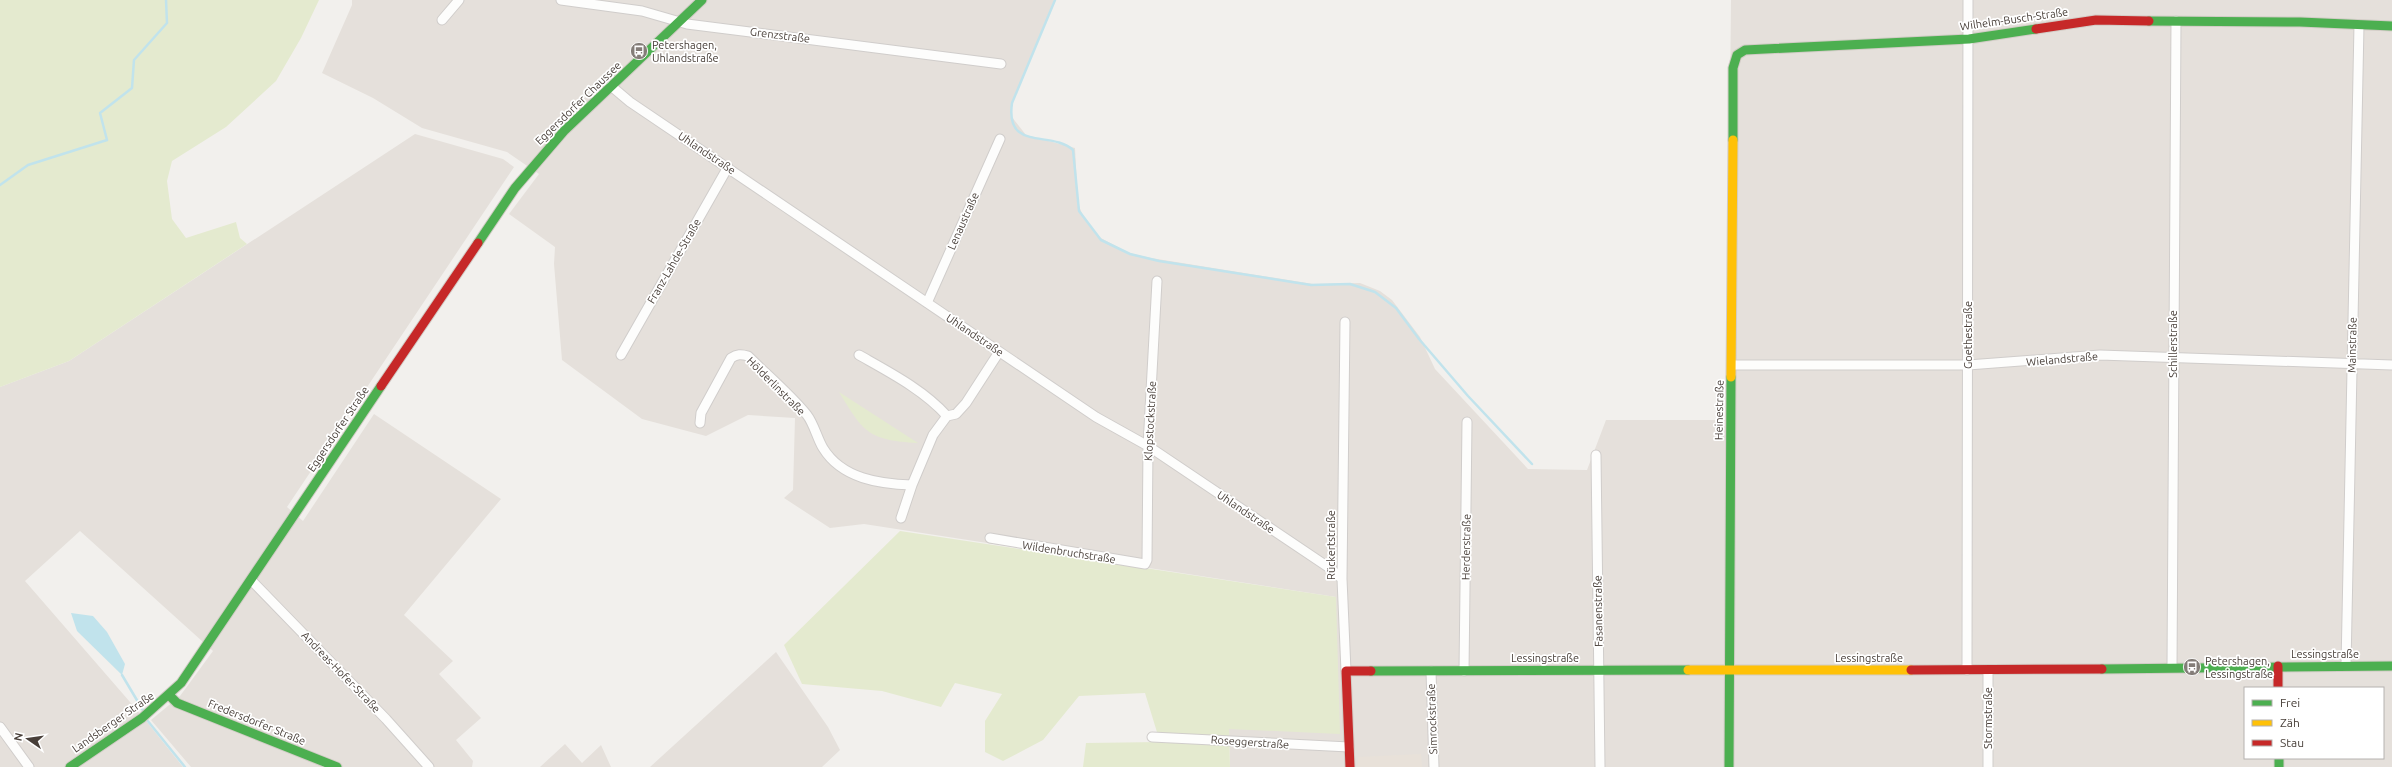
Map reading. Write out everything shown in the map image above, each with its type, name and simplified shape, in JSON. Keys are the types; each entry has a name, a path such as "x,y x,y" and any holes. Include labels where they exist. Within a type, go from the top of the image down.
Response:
{"street":[{"path":"442,20 459,0"},
{"name":"Grenzstraße","path":"561,0 642,11 679,21 1001,64"},
{"name":"Eggersdorfer Chaussee","path":"525,174 564,131 702,0"},
{"name":"Goethestraße","path":"1967,670 1968,0"},
{"name":"Wilhelm-Busch-Straße","path":"1737,55 1745,50 1834,44 1969,39 2086,20 2392,26"},
{"name":"Schillerstraße","path":"2172,667 2176,22"},
{"name":"Mainstraße","path":"2346,666 2359,25"},
{"name":"Heinestraße","path":"1729,767 1733,68 1737,55"},
{"name":"Uhlandstraße","path":"611,86 630,102 999,352 1096,417 1148,446 1331,569 1342,579"},
{"name":"Lenaustraße","path":"927,303 1000,139"},
{"name":"Franz-Lahde-Straße","path":"621,355 728,167"},
{"name":"Eggersdorfer Straße","path":"170,696 181,683 525,174"},
{"name":"Klopstockstraße","path":"1147,560 1148,446 1157,281"},
{"name":"Rückertstraße","path":"1345,322 1342,579 1350,767"},
{"path":"901,518 912,486 933,435 947,416 956,414 966,403 999,352"},
{"name":"Hölderlinstraße","path":"700,424 701,413 731,358 738,354 743,354 748,356 807,416 823,448 838,464 866,480 882,484 912,486"},
{"path":"859,355 939,406 947,416"},
{"name":"Wielandstraße","path":"1732,365 1968,365 2100,355 2392,365"},
{"name":"Herderstraße","path":"1464,671 1468,422"},
{"name":"Fasanenstraße","path":"1596,455 1600,767"},
{"name":"Wildenbruchstraße","path":"990,538 1145,564 1147,560"},
{"name":"Andreas-Hofer-Straße","path":"251,580 386,719 429,767"},
{"path":"2278,666 2278,687"},
{"name":"Lessingstraße","path":"1346,671 1988,670 2392,666"},
{"name":"Stormstraße","path":"1988,670 1988,767"},
{"name":"Simrockstraße","path":"1431,671 1434,767"},
{"name":"Landsberger Straße","path":"70,767 170,696"},
{"name":"Fredersdorfer Straße","path":"170,696 178,703 337,767"},
{"path":"0,727 29,767"},
{"name":"Roseggerstraße","path":"1152,737 1349,747"}],"shaded area":[{"path":"352,0 1054,0 1012,104 1011,116 1026,135 1075,148 1078,204 1084,218 1097,236 1129,253 1151,258 1313,284 1360,283 1380,291 1392,300 1420,337 1435,369 1528,469 1587,470 1606,420 1727,420 1731,0 2392,0 2392,767 1230,767 1229,729 1336,597 864,524 830,528 784,498 793,490 795,418 748,415 706,436 642,419 562,360 554,264 555,247 509,214 539,174 507,152 422,128 373,98 322,73 352,5"},
{"path":"415,134 503,159 514,167 287,507 303,521 374,414 501,499 404,615 453,661 439,674 481,718 456,740 473,761 472,767 191,767 151,720 180,696 213,651 80,531 25,581 143,717 183,767 0,767 0,387 69,361"},
{"path":"776,652 828,727 840,750 822,767 650,767"},
{"path":"565,744 582,763 601,745 611,767 540,767"},
{"path":"1421,754 1422,767 1358,767 1358,757"}],"green space":[{"path":"0,0 319,0 301,38 276,81 226,127 172,161 167,181 172,219 186,238 236,222 240,238 247,244 69,361 0,387"},
{"path":"839,392 918,443 888,440 869,432 855,417"},
{"path":"900,531 1336,597 1340,734 1229,729 1230,767 1083,767 1086,743 1160,742 1145,693 1079,696 1043,740 1003,761 985,752 985,721 1002,694 955,683 941,707 882,691 802,684 784,645"}],"water":[{"path":"71,613 93,616 107,632 125,664 122,675 77,631"}],"waterway":[{"path":"0,185 28,165 107,140 100,113 132,88 134,60 167,23 166,0"},
{"path":"1055,0 1012,103 1012,118 1015,128 1022,134 1064,144 1073,150 1079,211 1101,240 1130,254 1159,261 1311,285 1350,284 1375,292 1396,308 1419,339 1468,396 1532,464"},
{"path":"122,675 144,712"},
{"path":"147,720 185,767"}],"traffic: fast":[{"path":"478,243 515,188 564,131 702,0"},
{"path":"2149,21 2300,22 2392,26"},
{"path":"1733,140 1733,68 1737,55 1745,50 1969,39 2036,29"},
{"path":"1729,767 1731,377"},
{"path":"70,767 142,718 181,683 381,386"},
{"path":"2102,669 2392,666"},
{"path":"1371,671 1688,670"},
{"path":"170,696 177,703 337,767"},
{"path":"2279,759 2279,767"}],"traffic: slow":[{"path":"1731,377 1733,140"},
{"path":"1688,670 1911,670"}],"traffic: jam":[{"path":"2036,29 2096,20 2149,21"},
{"path":"381,386 478,243"},
{"path":"2278,666 2278,687"},
{"path":"1911,670 2102,669"},
{"path":"1350,767 1346,671 1371,671"}],"place":[{"name":"Petershagen, Uhlandstraße","path":"639,51"},
{"name":"Petershagen, Lessingstraße","path":"2192,667"}]}
